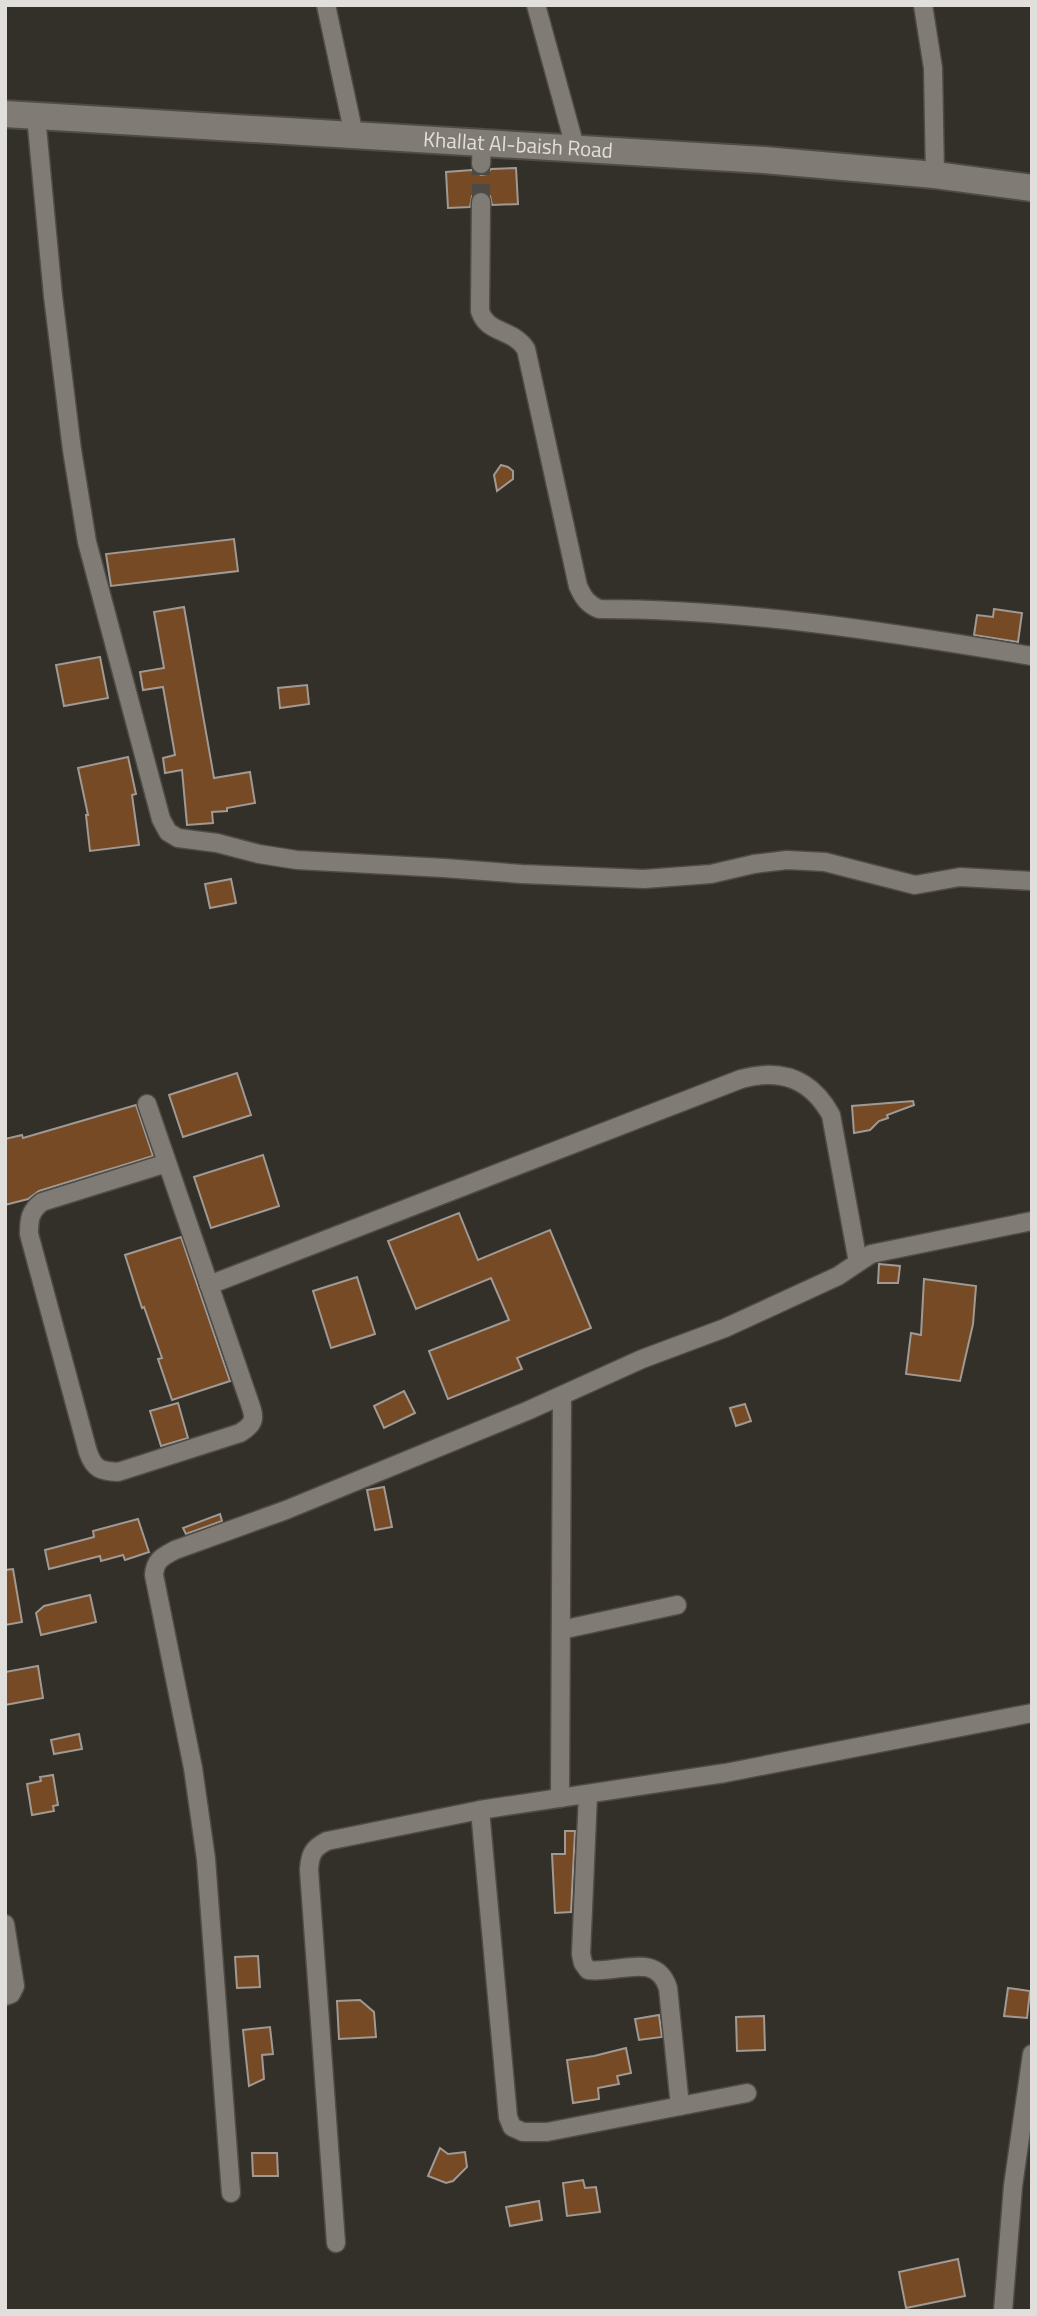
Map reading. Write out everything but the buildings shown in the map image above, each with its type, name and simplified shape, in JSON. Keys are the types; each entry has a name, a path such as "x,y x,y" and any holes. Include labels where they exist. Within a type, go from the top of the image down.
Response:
{"street":[{"path":"326,5 354,135"},
{"path":"536,5 575,147"},
{"path":"923,5 933,68 935,174"},
{"name":"Khallat Al-baish Road","path":"5,114 354,135 482,153 575,147 764,160 935,174 1032,188"},
{"path":"36,116 53,296 72,450 87,542 161,819 168,832 178,838 217,843 297,860 522,874 644,879 711,874 787,860 825,862 915,885 960,877 1032,881"},
{"path":"481,202 480,311 483,321 489,326 512,334 526,349 578,586 590,606 599,609 753,617 875,630 1032,656"},
{"path":"209,1285 741,1079 762,1074 785,1077 808,1087 821,1097 831,1115 858,1262"},
{"path":"147,1104 254,1416 250,1427 240,1433 118,1472 101,1471 93,1465 88,1452 30,1234 30,1218 33,1209 41,1202 167,1163"},
{"path":"232,2193 206,1859 193,1768 154,1575 155,1565 160,1558 175,1550 286,1510 562,1396 642,1359 725,1328 838,1276 871,1254 1032,1221"},
{"path":"560,1798 562,1396"},
{"path":"561,1630 677,1605"},
{"path":"336,2243 310,1857 315,1847 327,1841 480,1810 725,1773 1032,1713"},
{"path":"588,1794 581,1954 583,1963 588,1970 602,1972 650,1967 665,1977 680,2106"},
{"path":"480,1810 508,2117 512,2127 523,2132 547,2132 747,2093"},
{"path":"5,1924 15,1986 11,1994 5,1996"},
{"path":"1003,2311 1013,2186 1028,2098 1032,2054"}],"tunnel":[{"path":"481,164 481,202"}]}
